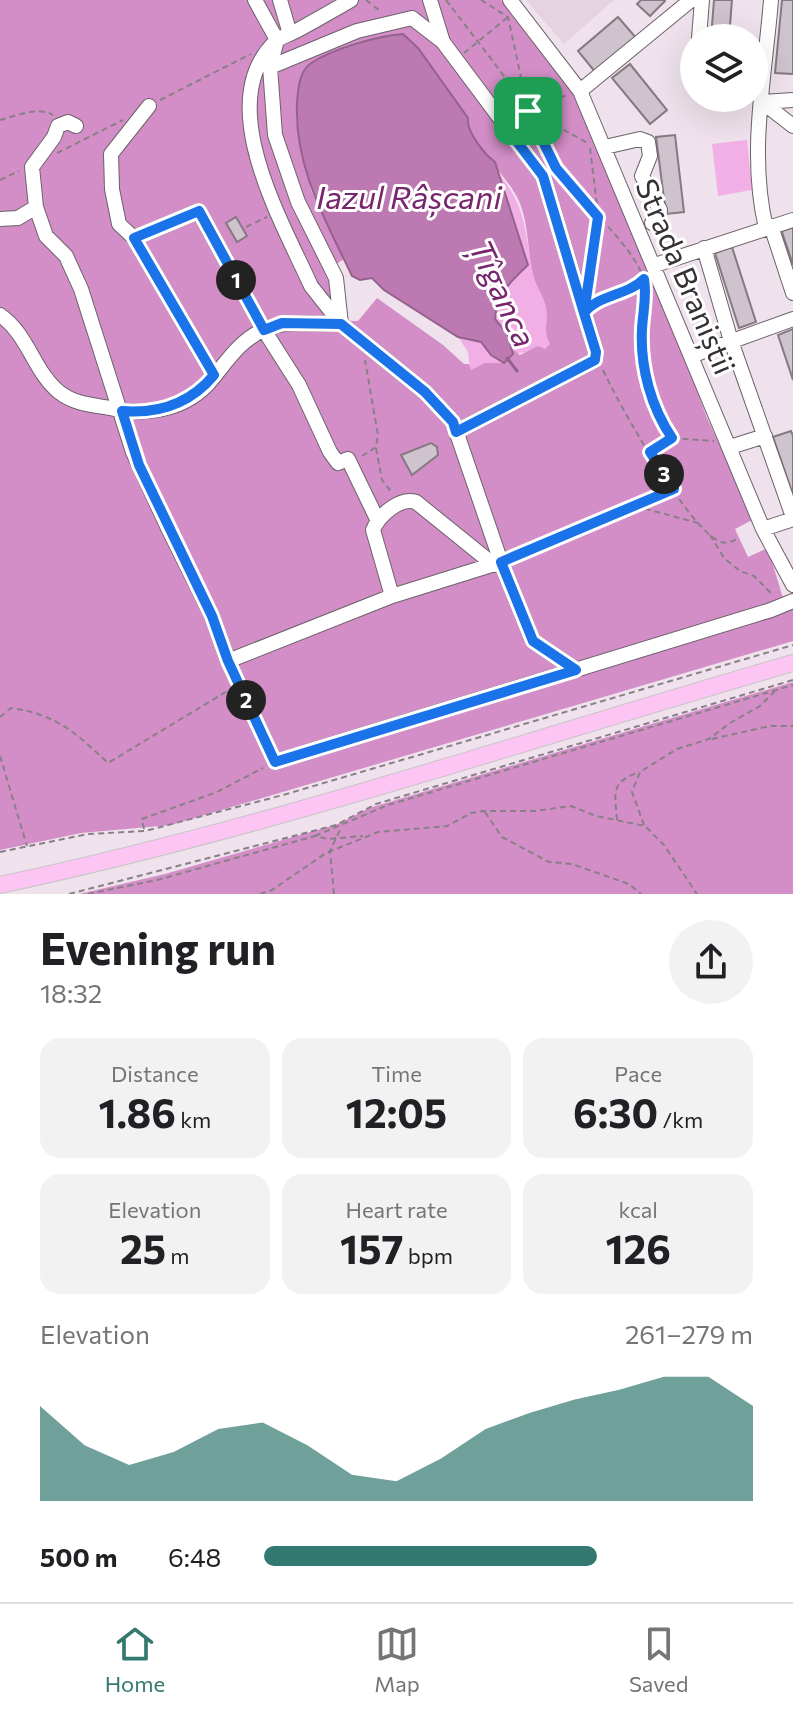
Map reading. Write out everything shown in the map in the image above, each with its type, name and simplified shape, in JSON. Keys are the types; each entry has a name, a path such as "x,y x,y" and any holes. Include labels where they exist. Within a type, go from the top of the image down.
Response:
{"main road":[{"path":"0,885 108,861 286,812 793,663"}],"street":[{"path":"255,0 283,37"},
{"path":"280,0 283,37 270,67 275,135 298,202 336,278 341,324"},
{"path":"351,0 283,37 257,70 250,88 254,147 311,286 341,324 425,392 453,422 498,564 533,641 576,670"},
{"path":"430,0 443,42"},
{"path":"580,91 691,0"},
{"path":"700,24 702,0"},
{"path":"768,34 771,0"},
{"name":"Strada Braniștii","path":"511,7 580,91 763,529 793,585"},
{"path":"270,67 357,31 412,18 443,42 543,176 596,352 595,360 456,432"},
{"path":"768,102 793,100"},
{"path":"149,106 111,154 112,189 119,224 134,238 214,375"},
{"path":"768,107 793,126"},
{"path":"760,112 757,132 758,170 768,227 793,293"},
{"path":"70,124 32,167 36,207 46,236 66,256 81,289 139,465 212,616 228,661 275,762 791,602"},
{"path":"605,147 640,139 648,142 650,156 642,176 660,210 652,223"},
{"path":"0,219 18,218 36,207"},
{"path":"134,238 199,211 264,330 307,398 330,452 338,463 348,459 377,519"},
{"path":"655,265 793,220"},
{"path":"704,248 731,341 793,518 763,529"},
{"path":"0,315 18,331 59,392 87,405 145,413 171,407 197,393 241,343 264,330 282,323 341,324"},
{"path":"691,356 793,319"},
{"path":"730,447 765,436"},
{"path":"392,596 373,530 377,519 402,502 416,502 498,564"},
{"path":"228,661 392,596 498,564"}],"path":[{"path":"366,0 394,22"},
{"path":"446,0 528,111 556,168 634,261 644,279 647,299 642,329 643,356 651,397 659,419 672,438"},
{"path":"481,0 508,17"},
{"path":"511,7 508,17 528,111"},
{"path":"456,59 508,17"},
{"path":"493,90 590,144 598,217 588,286"},
{"path":"508,130 528,111 580,91"},
{"path":"0,120 46,111 70,124"},
{"path":"0,180 32,167"},
{"path":"246,227 268,217"},
{"path":"584,313 591,304 637,286 644,279"},
{"path":"362,343 378,435 376,447 382,480 389,492 402,502"},
{"path":"595,360 601,365 621,409 717,549 734,567 754,576 774,596 791,602"},
{"path":"650,452 672,438 711,442"},
{"path":"348,459 368,454 376,447"},
{"path":"498,564 674,489"},
{"path":"635,506 699,523"},
{"path":"709,534 724,543 739,538"},
{"path":"0,852 88,834 145,831 298,790 793,645"},
{"path":"69,894 336,825 376,804 793,680"},
{"path":"0,717 11,708 40,712 77,733 108,763 239,684"},
{"path":"88,894 315,836 388,805 793,685"},
{"path":"709,739 760,706 776,690"},
{"path":"617,821 615,792 620,781 677,749 770,726 793,726"},
{"path":"0,756 27,846"},
{"path":"145,831 142,819 217,792 275,762"},
{"path":"640,772 632,792 645,826 664,845 696,894"},
{"path":"315,836 335,838 447,826 471,813 535,811 571,806 617,821 645,826"},
{"path":"484,811 502,837 549,862 572,864 629,884 641,894"},
{"path":"334,894 330,851 341,827"},
{"path":"260,894 272,890 330,851 368,835"},
{"path":"125,887 127,894"}],"shaded area":[{"path":"0,0 501,0 572,88 661,295 707,418 754,519 735,529 748,557 768,548 782,595 793,610 793,641 171,825 81,833 0,850","holes":["411,40 467,118 473,135 520,204 533,274 546,308 546,334 550,344 545,349 538,346 520,355 514,350 504,363 485,363 471,370 469,364 464,364 443,345 377,298 358,321 351,321 343,315 333,266 344,259 311,190 296,118"]},
{"path":"526,0 614,0 564,44"},
{"path":"747,140 752,190 718,196 712,144"},
{"path":"499,174 515,198 524,221 534,277 545,303 547,335 551,344 545,349 513,354 504,363 470,370 468,352 458,337"},
{"path":"793,682 793,894 79,894 165,874 338,824 369,808"}],"water":[{"name":"Iazul Râșcani","path":"403,34 418,48 468,118 477,142 495,162 528,265 506,289 496,310 495,319 508,335 513,354 504,363 491,355 481,342 458,337 384,290 372,278 360,280 352,276 322,214 306,171 297,127 297,103 306,67 342,48"}],"building":[{"path":"641,0 665,1 650,16 637,4"},
{"path":"714,0 732,0 730,24 712,24"},
{"path":"782,0 793,0 793,74 775,73"},
{"path":"618,17 637,39 596,73 578,51"},
{"path":"630,64 667,110 650,124 612,78"},
{"path":"675,135 684,212 666,214 656,137"},
{"path":"236,217 247,236 237,242 226,223"},
{"path":"793,225 793,265 781,229"},
{"path":"732,247 756,322 739,328 715,253"},
{"path":"793,329 793,380 778,335"},
{"path":"791,431 793,436 793,495 773,437"},
{"path":"431,443 437,447 438,455 412,475 401,455"}],"waterway":[{"name":"Țîganca","path":"507,358 517,371"}],"route":[{"path":"528,111 508,130 543,176 584,313 591,304 637,286 644,279 647,299 642,329 643,356 651,397 659,419 672,438 650,452 674,489 501,562 533,641 576,670 275,762 228,661 212,616 133,452 122,411 145,413 171,407 197,393 214,375 134,238 199,211 264,330 282,323 341,324 425,392 447,414 456,432 595,360 596,352 584,313 598,217 556,168 528,111"}]}
